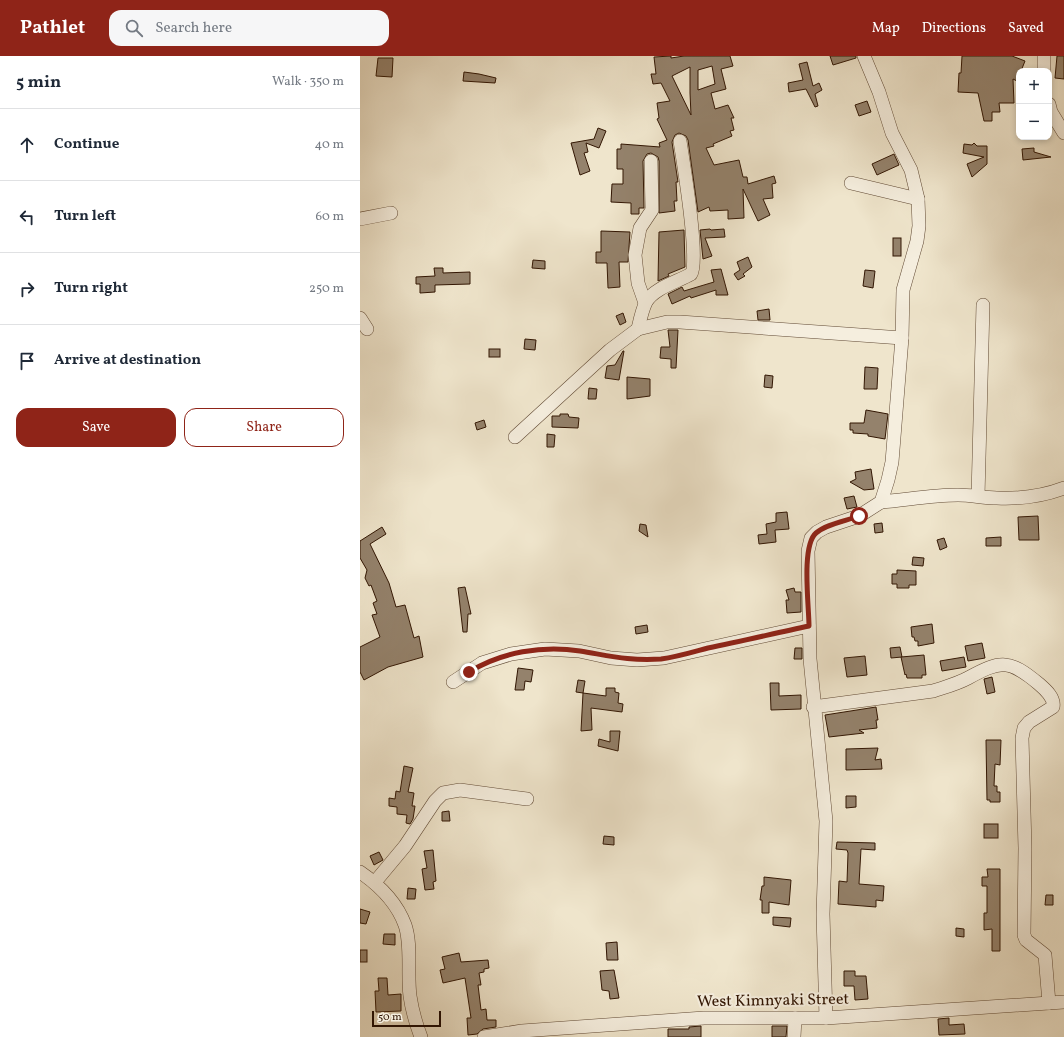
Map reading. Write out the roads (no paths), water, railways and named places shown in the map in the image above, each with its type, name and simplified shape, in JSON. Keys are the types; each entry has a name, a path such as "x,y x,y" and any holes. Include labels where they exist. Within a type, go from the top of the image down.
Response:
{"street":[{"path":"864,56 879,92 892,133 911,170 918,199 919,226 917,241 903,290 902,338 892,462 881,502"},
{"path":"1044,56 1044,68"},
{"path":"1052,114 1064,133"},
{"path":"638,328 645,304 658,290 691,274 694,270 692,239 680,140"},
{"path":"645,304 638,283 635,255 640,228 652,210 651,161"},
{"path":"851,183 918,199"},
{"path":"360,219 391,213"},
{"path":"978,496 983,305"},
{"path":"360,318 367,329"},
{"path":"515,437 610,350 638,328 667,322 680,322 902,338"},
{"path":"826,1018 823,921 826,820 813,707 809,626 808,551 811,538 826,527 859,516 881,502 940,495 1021,498 1049,494 1064,488"},
{"path":"453,682 482,663 512,654 545,649 579,651 611,658 637,660 664,658 809,626"},
{"path":"813,707 933,691 951,685 989,666 1000,664 1010,666 1022,672 1048,693 1053,702 1053,707 1034,718 1024,728 1022,753 1025,848 1024,935 1026,940 1045,955 1049,1003"},
{"path":"375,882 405,846 435,801 443,793 460,790 527,799"},
{"path":"360,872 375,882 396,908 405,926 410,995 413,1014 421,1037"},
{"name":"West Kimnyaki Street","path":"484,1037 522,1031 704,1018 826,1018 1064,1002"},
{"path":"794,1037 795,1018"}]}
